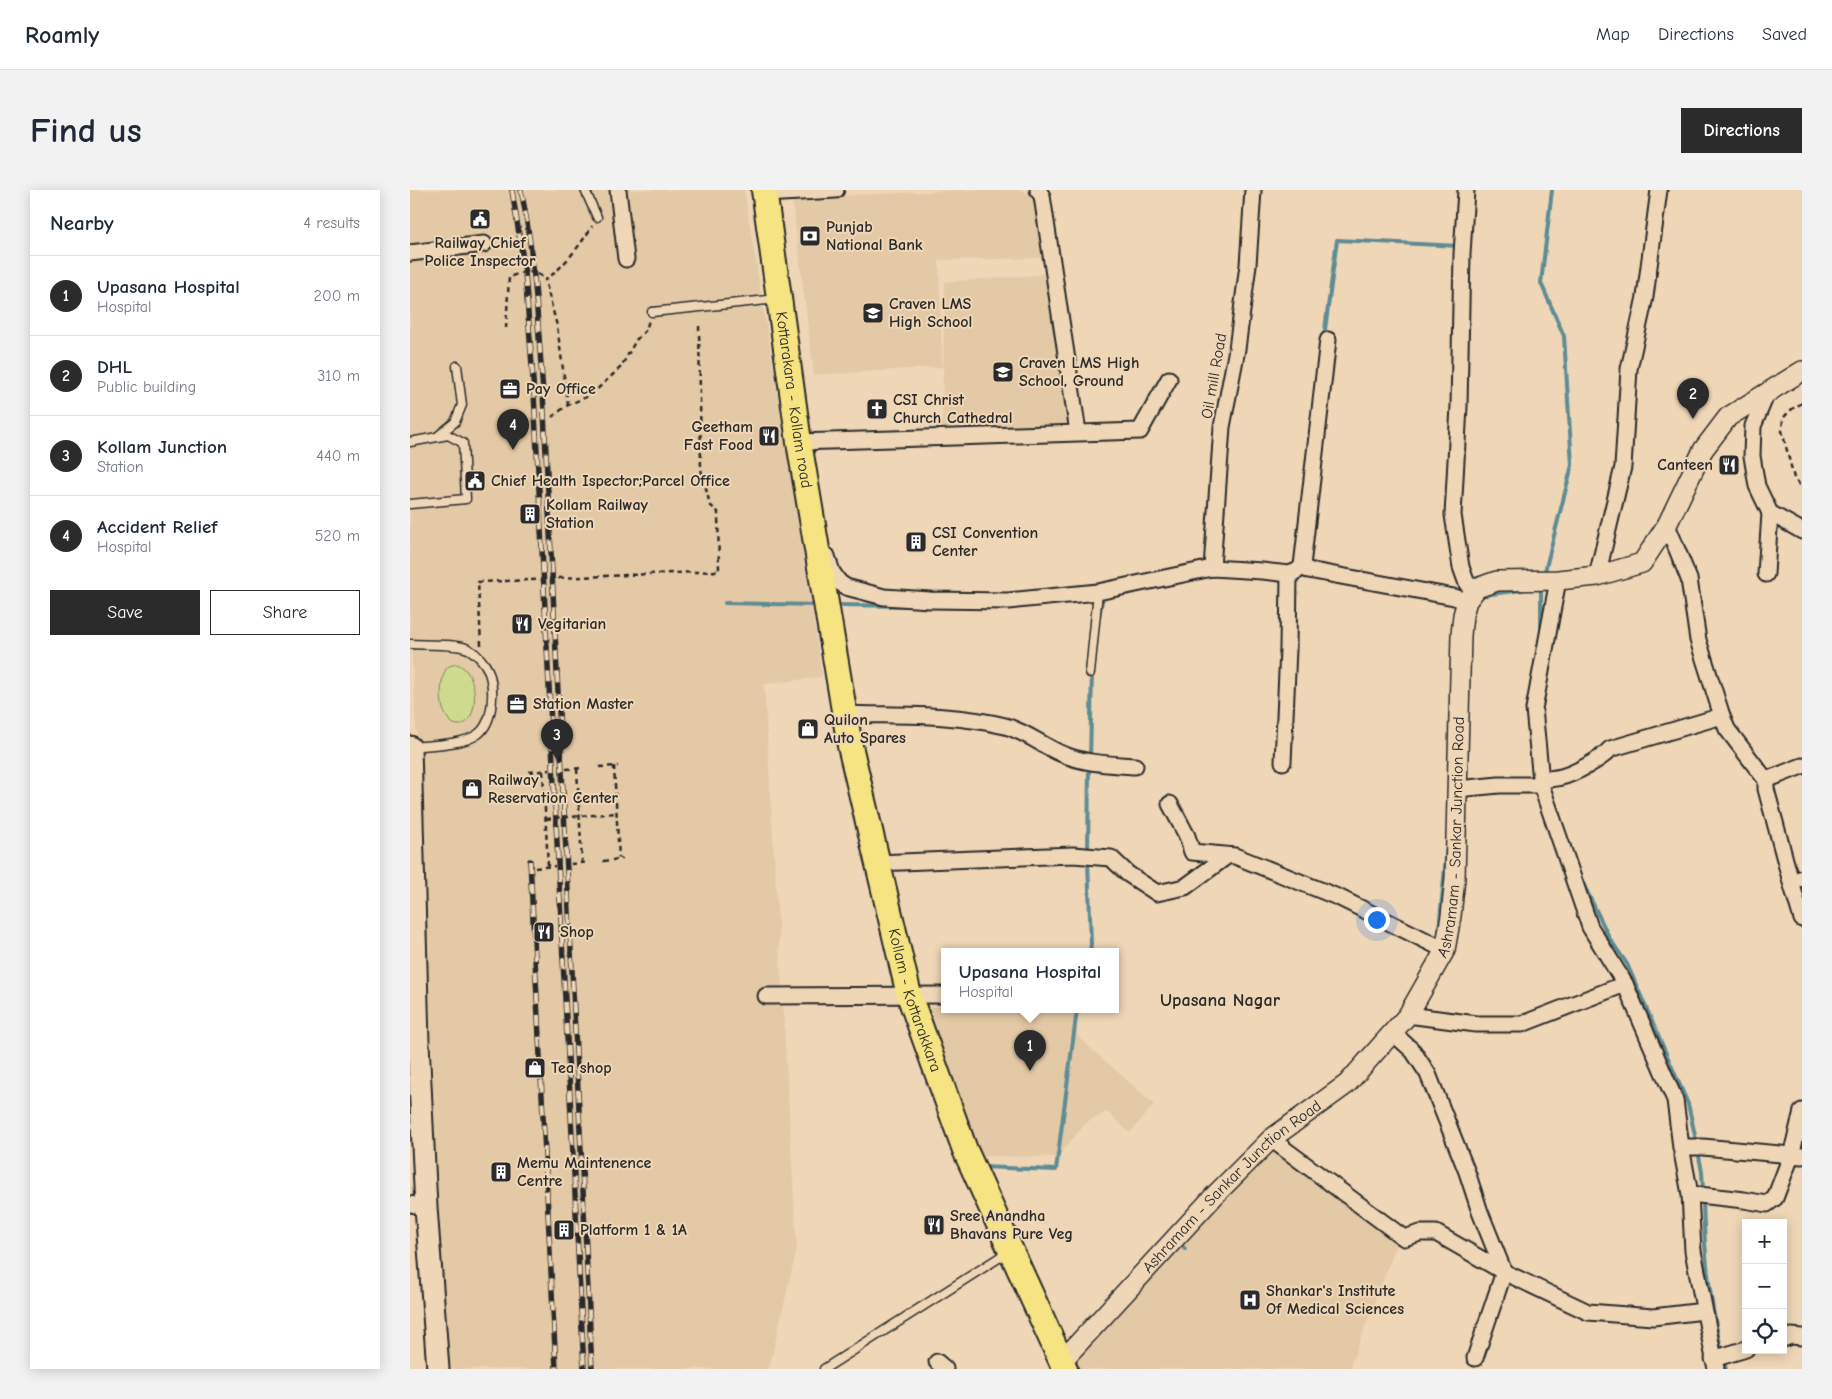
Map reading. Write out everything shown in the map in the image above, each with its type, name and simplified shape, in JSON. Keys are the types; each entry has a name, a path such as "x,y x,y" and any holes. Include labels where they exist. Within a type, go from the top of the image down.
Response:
{"main road":[{"name":"Kottarakara - Kollam road","path":"764,192 799,442 827,605"},
{"name":"Kollam - Kottarakkara","path":"827,605 850,746 909,995 965,1150 1061,1366"},
{"path":"410,747 412,885 418,1042 418,1206 438,1369"}],"street":[{"path":"618,190 626,259"},
{"path":"764,192 836,190"},
{"path":"1038,190 1042,196 1078,432"},
{"name":"Oil mill Road","path":"1212,568 1222,427 1237,349 1248,265 1253,190"},
{"path":"1466,190 1462,254 1459,406 1452,515 1461,567 1472,594"},
{"path":"1597,576 1622,467 1629,369 1645,297 1659,190"},
{"path":"410,253 484,244"},
{"path":"814,528 821,537 832,572 839,582 855,590 884,597 930,600 1008,601 1098,592 1212,568 1289,574 1297,571 1302,566 1328,340"},
{"path":"1302,566 1308,570 1454,597 1472,594 1497,581 1558,580 1597,576 1642,563 1667,525 1703,450 1728,417 1802,371"},
{"path":"799,442 1140,431 1169,379"},
{"path":"1766,574 1770,512 1758,486 1752,456 1753,426 1767,393"},
{"path":"1770,512 1802,532"},
{"path":"1667,525 1689,578 1698,640 1727,729 1766,780 1766,789 1796,880 1802,919"},
{"path":"1283,762 1289,574"},
{"path":"1558,580 1534,709 1547,780 1590,927 1624,984 1675,1100 1692,1147 1699,1195 1693,1252 1714,1364 1742,1351"},
{"name":"Ashramam - Sankar Junction Road","path":"1061,1366 1216,1194 1271,1139 1347,1084 1408,1015 1445,950 1455,878 1461,635 1463,615 1472,594"},
{"path":"845,714 937,716 978,720 1008,726 1077,760 1135,766"},
{"path":"1457,789 1547,780 1604,757 1610,749 1722,716"},
{"path":"1766,780 1802,766"},
{"path":"1170,804 1187,836 1192,852 1235,856 1340,898 1445,950"},
{"path":"877,863 1074,855 1111,858 1128,874 1157,893 1185,887 1227,856"},
{"path":"1408,1015 1476,1024 1522,1024 1624,984"},
{"path":"766,996 941,995"},
{"path":"1393,1033 1413,1051 1428,1074 1504,1272 1475,1358"},
{"path":"1699,1195 1767,1204 1775,1198 1797,1156 1802,1111"},
{"path":"1271,1139 1404,1238 1420,1233 1436,1232 1504,1272 1588,1312 1653,1317 1704,1311"},
{"path":"1692,1147 1797,1156"},
{"path":"1787,1338 1802,1337"}],"lane":[{"path":"585,190 597,216"},
{"path":"652,312 779,299"},
{"path":"436,438 455,422 462,405 457,366"},
{"path":"410,442 448,435 463,443 466,499 410,504"},
{"path":"1090,674 1098,592"},
{"path":"410,644 444,645 469,649 488,669 493,691 486,725 477,735 460,741 410,747"},
{"path":"824,1369 1010,1251"}],"path":[{"path":"545,280 552,275 584,239 597,216"},
{"path":"506,328 509,277 521,272 539,274 545,280 557,326 568,405"},
{"path":"552,417 568,405 591,395 621,367 636,340 646,330 652,312"},
{"path":"480,659 478,582 719,571 718,512 710,505 701,469 699,325"},
{"path":"1802,404 1792,409 1783,418 1782,431 1794,478 1802,489"},
{"path":"603,861 621,859 618,844 614,766"},
{"path":"599,767 618,766"},
{"path":"566,769 584,768"},
{"path":"577,769 582,863"},
{"path":"529,772 550,770"},
{"path":"543,771 548,867"},
{"path":"546,819 616,813"},
{"path":"571,864 589,862"},
{"path":"535,868 555,866"}],"shaded area":[{"path":"410,190 744,190 822,677 764,684 797,1248 769,1369 446,1369 420,792 410,624"},
{"name":"Craven LMS High School","path":"966,190 1022,190 1034,198 1045,258 939,260 942,367 814,375 792,198"},
{"name":"Craven LMS High School, Ground","path":"1046,272 1071,426 942,427 945,282 1037,275"},
{"path":"923,1007 941,1007 941,1013 1074,1013 1078,1037 1154,1104 1130,1133 1107,1112 1087,1122 1057,1157 973,1156"},
{"name":"Shankar's Institute Of Medical Sciences","path":"1274,1150 1398,1241 1349,1369 1071,1369 1068,1360 1221,1200"}],"green space":[{"path":"457,664 465,669 470,677 474,698 471,717 466,723 459,725 451,723 443,709 441,699 446,669"}],"waterway":[{"path":"1544,575 1572,465 1564,336 1541,283 1552,190"},
{"path":"1324,337 1337,240 1460,246"},
{"path":"1541,586 1541,632"},
{"path":"1484,595 1522,590"},
{"path":"1099,617 1103,595"},
{"path":"725,603 818,605"},
{"path":"835,605 911,606"},
{"path":"1090,759 1092,673"},
{"path":"1088,854 1089,766"},
{"path":"1438,940 1447,847"},
{"path":"1088,861 1090,948"},
{"path":"1580,877 1610,939 1627,964 1688,1104 1697,1144"},
{"path":"982,1167 1056,1170 1077,1013"},
{"path":"1698,1151 1703,1191"},
{"path":"1703,1198 1708,1276 1722,1352"},
{"path":"1178,1242 1185,1249"},
{"path":"1723,1359 1726,1369"}],"railway":[{"path":"512,190 525,272 534,393 584,1369"},
{"path":"521,190 533,265 543,393 592,1369"},
{"path":"530,861 556,1369"}],"place":[{"name":"Railway Chief Police Inspector","path":"480,219"},
{"name":"Punjab National Bank","path":"810,236"},
{"name":"Craven LMS High School","path":"873,313"},
{"name":"Craven LMS High School, Ground","path":"1003,372"},
{"name":"Pay Office","path":"510,389"},
{"name":"CSI Christ Church Cathedral","path":"877,409"},
{"name":"DHL","path":"1693,419"},
{"name":"Geetham Fast Food","path":"769,436"},
{"name":"Accident Relief","path":"513,450"},
{"name":"Canteen","path":"1729,465"},
{"name":"Chief Health Ispector;Parcel Office","path":"475,481"},
{"name":"Kollam Railway Station","path":"530,514"},
{"name":"CSI Convention Center","path":"916,542"},
{"name":"Vegitarian","path":"522,624"},
{"name":"Station Master","path":"517,704"},
{"name":"Quilon Auto Spares","path":"808,729"},
{"name":"Kollam Junction","path":"557,760"},
{"name":"Railway Reservation Center","path":"472,789"},
{"name":"Shop","path":"544,932"},
{"name":"Tea shop","path":"535,1068"},
{"name":"Upasana Hospital","path":"1030,1071"},
{"name":"Memu Maintenence Centre","path":"501,1172"},
{"name":"Sree Anandha Bhavans Pure Veg","path":"934,1225"},
{"name":"Platform 1 & 1A","path":"564,1230"},
{"name":"Shankar's Institute Of Medical Sciences","path":"1250,1300"}],"district":[{"name":"Upasana Nagar","path":"1220,1000"}]}
